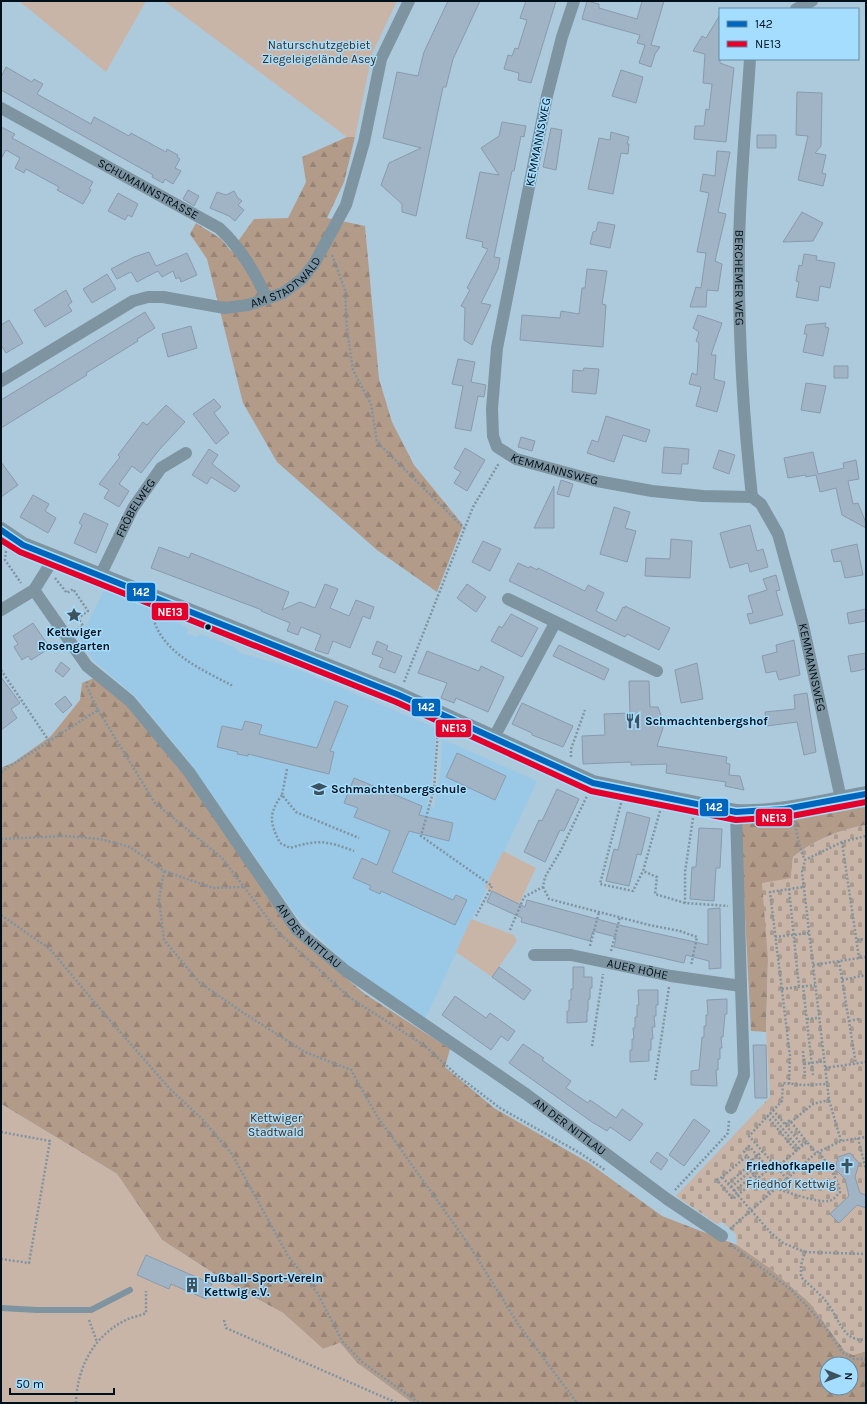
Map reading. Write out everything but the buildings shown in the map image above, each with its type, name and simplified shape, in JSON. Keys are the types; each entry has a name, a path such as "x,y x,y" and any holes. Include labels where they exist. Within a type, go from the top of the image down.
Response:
{"street":[{"name":"AM STADTWALD","path":"1,381 133,301 148,297 163,297 225,308 248,305 283,293 302,279 314,264 348,198 364,142 381,59 409,1"},
{"name":"KEMMANNSWEG","path":"574,1 562,37 547,96 497,348 492,409 493,436 497,447 516,459 597,481 652,491 703,496 752,497 761,504 778,534 803,625 841,799"},
{"path":"798,8 812,1"},
{"name":"BERCHEMER WEG","path":"750,60 739,246 741,350 746,440 752,497"},
{"name":"SCHUMANNSTRASSE","path":"1,108 219,228 232,239 255,272 266,299"},
{"name":"FRÖBELWEG","path":"100,576 127,520 141,496 161,468 186,453"},
{"path":"4,533 23,545 54,558 399,695 493,739 593,783 736,812 754,813 791,809 866,794"},
{"path":"1,610 34,590 54,558"},
{"name":"AN DER NITTLAU","path":"34,590 87,666 130,701 190,772 297,930 346,971 526,1094 667,1199 722,1236"},
{"path":"508,599 657,671"},
{"path":"493,739 555,623"},
{"path":"731,1108 744,1076 736,812"},
{"name":"AUER HÖHE","path":"534,955 571,955 671,976 741,986"}],"lane":[{"path":"1,1308 90,1310 130,1290"}],"path":[{"path":"327,241 345,290 347,330 353,370 371,404 377,442 464,528"},
{"path":"399,695 473,507 505,453"},
{"path":"4,533 5,560 22,584 34,590"},
{"path":"57,581 67,594 73,589 88,611 78,618 83,626 67,637"},
{"path":"155,598 152,611 154,622 160,634 173,650 195,666 232,686"},
{"path":"87,666 87,687 98,710 155,803 222,858 279,933 349,997 425,1046 458,1076 500,1108 580,1153 610,1174"},
{"path":"1,670 49,741"},
{"path":"1,772 19,762 98,710"},
{"path":"571,749 585,710"},
{"path":"439,713 434,789 421,836 492,886 476,916"},
{"path":"287,769 282,796 274,806 271,825 280,843 290,848 311,842 332,843 354,851"},
{"path":"593,783 561,850 545,877 543,887 548,899 680,931 696,937 688,979"},
{"path":"624,789 600,884 633,891 643,871 664,797"},
{"path":"282,796 296,812 359,838"},
{"path":"685,903 685,872 695,804"},
{"path":"791,809 800,851 805,860 802,872 803,886 818,1018 829,1100 841,1141"},
{"path":"1,839 65,836 100,839 130,847 164,871 213,888 244,887"},
{"path":"805,860 842,842 866,836"},
{"path":"842,842 859,958"},
{"path":"164,871 159,899 164,940 198,982 305,1052 351,1070 377,1116 469,1245 518,1324 577,1403"},
{"path":"643,871 657,877 655,894 685,903 739,906"},
{"path":"789,1084 790,1056 770,892 803,886"},
{"path":"510,930 524,897 543,887"},
{"path":"789,889 814,1075"},
{"path":"586,959 599,912"},
{"path":"1,915 50,949 100,1010 161,1078 207,1124 232,1154 288,1256 318,1294 342,1341 362,1362 419,1403"},
{"path":"592,1046 606,963 620,917"},
{"path":"775,937 809,933"},
{"path":"857,940 866,939"},
{"path":"813,965 866,956"},
{"path":"839,960 856,1064"},
{"path":"842,980 866,975"},
{"path":"656,1080 671,976"},
{"path":"782,989 815,985"},
{"path":"807,1019 818,1018"},
{"path":"849,1021 859,1019"},
{"path":"803,1051 805,1076"},
{"path":"804,1064 824,1061"},
{"path":"825,1068 866,1062"},
{"path":"786,1179 776,1165 749,1136 782,1101 783,1083 827,1084"},
{"path":"785,1124 790,1120 791,1122 813,1104 829,1100"},
{"path":"667,1199 728,1133 731,1108"},
{"path":"773,1110 803,1146"},
{"path":"770,1113 800,1149"},
{"path":"767,1116 796,1151"},
{"path":"776,1188 785,1193 828,1202 835,1198 840,1192 839,1182 829,1170 818,1152 807,1142 791,1122"},
{"path":"1,1132 50,1141 30,1263 1,1259"},
{"path":"866,1137 841,1141 818,1152 722,1236 735,1249 790,1289 822,1324 842,1352 854,1359 866,1359"},
{"path":"858,1138 866,1170"},
{"path":"747,1156 717,1180 733,1199 769,1169 800,1149 807,1142"},
{"path":"757,1167 744,1151 749,1146 769,1169"},
{"path":"728,1184 748,1167 746,1165 763,1151"},
{"path":"748,1167 770,1194"},
{"path":"731,1187 751,1171"},
{"path":"734,1192 754,1175"},
{"path":"722,1176 751,1211 783,1243 805,1252 866,1254"},
{"path":"805,1252 801,1265 801,1278 828,1304 845,1333 853,1338 866,1339"},
{"path":"76,1403 76,1386 86,1357 97,1342 112,1328 126,1320 146,1313 146,1291"},
{"path":"86,1310 97,1342"},
{"path":"224,1320 226,1328 397,1403"}],"shaded area":[{"name":"Schmachtenbergschule","path":"104,590 159,610 188,629 187,634 197,637 200,634 234,647 240,653 296,669 436,728 433,773 427,805 434,809 441,768 442,739 537,781 425,1019 347,965 295,914 188,760 135,696 94,661 80,639"}],"green space":[{"path":"19,1 146,1 106,72"},
{"name":"Naturschutzgebiet Ziegeleigelände Asey","path":"164,1 397,1 372,54 355,137 347,137"},
{"path":"347,137 355,137 344,182 327,218 365,226 379,379 392,422 414,465 463,525 437,592 377,550 277,462 243,403 207,259 190,234 196,223 221,239 231,251 254,219 288,218 306,182 302,157"},
{"name":"Kettwiger Stadtwald","path":"94,678 129,707 189,780 282,918 316,953 365,994 450,1049 445,1067 494,1108 589,1163 662,1216 737,1245 770,1268 810,1303 845,1351 853,1355 866,1351 866,1403 412,1403 357,1363 340,1343 323,1349 283,1313 230,1284 162,1240 117,1174 1,1104 1,768 14,762 51,736 80,700 82,683"},
{"path":"866,798 866,825 827,836 793,857 791,878 768,960 766,1032 751,1031 740,816"},
{"name":"Friedhof Kettwig","path":"866,825 866,1351 853,1355 845,1351 810,1303 770,1268 737,1245 736,1234 722,1222 717,1224 676,1196 770,1097 766,1032 768,960 762,883 791,878 793,857 801,851 827,836"},
{"path":"503,851 536,868 519,904 485,888"},
{"path":"471,919 514,935 517,941 492,977 456,952"},
{"path":"1,1104 117,1174 162,1240 230,1284 283,1313 323,1349 340,1343 357,1363 412,1403 1,1403"}],"transit line":[{"name":"142","path":"1,530 23,545 399,695 593,783 736,812 785,809 866,794"},
{"name":"NE13","path":"1,540 20,552 396,702 591,791 736,820 786,817 866,802"}],"place":[{"name":"Kettwiger Rosengarten","path":"74,615"},
{"name":"Schmachtenbergshof","path":"633,721"},
{"name":"Schmachtenbergschule","path":"319,789"},
{"name":"Friedhofkapelle","path":"847,1166"},
{"name":"Fußball-Sport-Verein Kettwig e.V.","path":"192,1285"}]}
